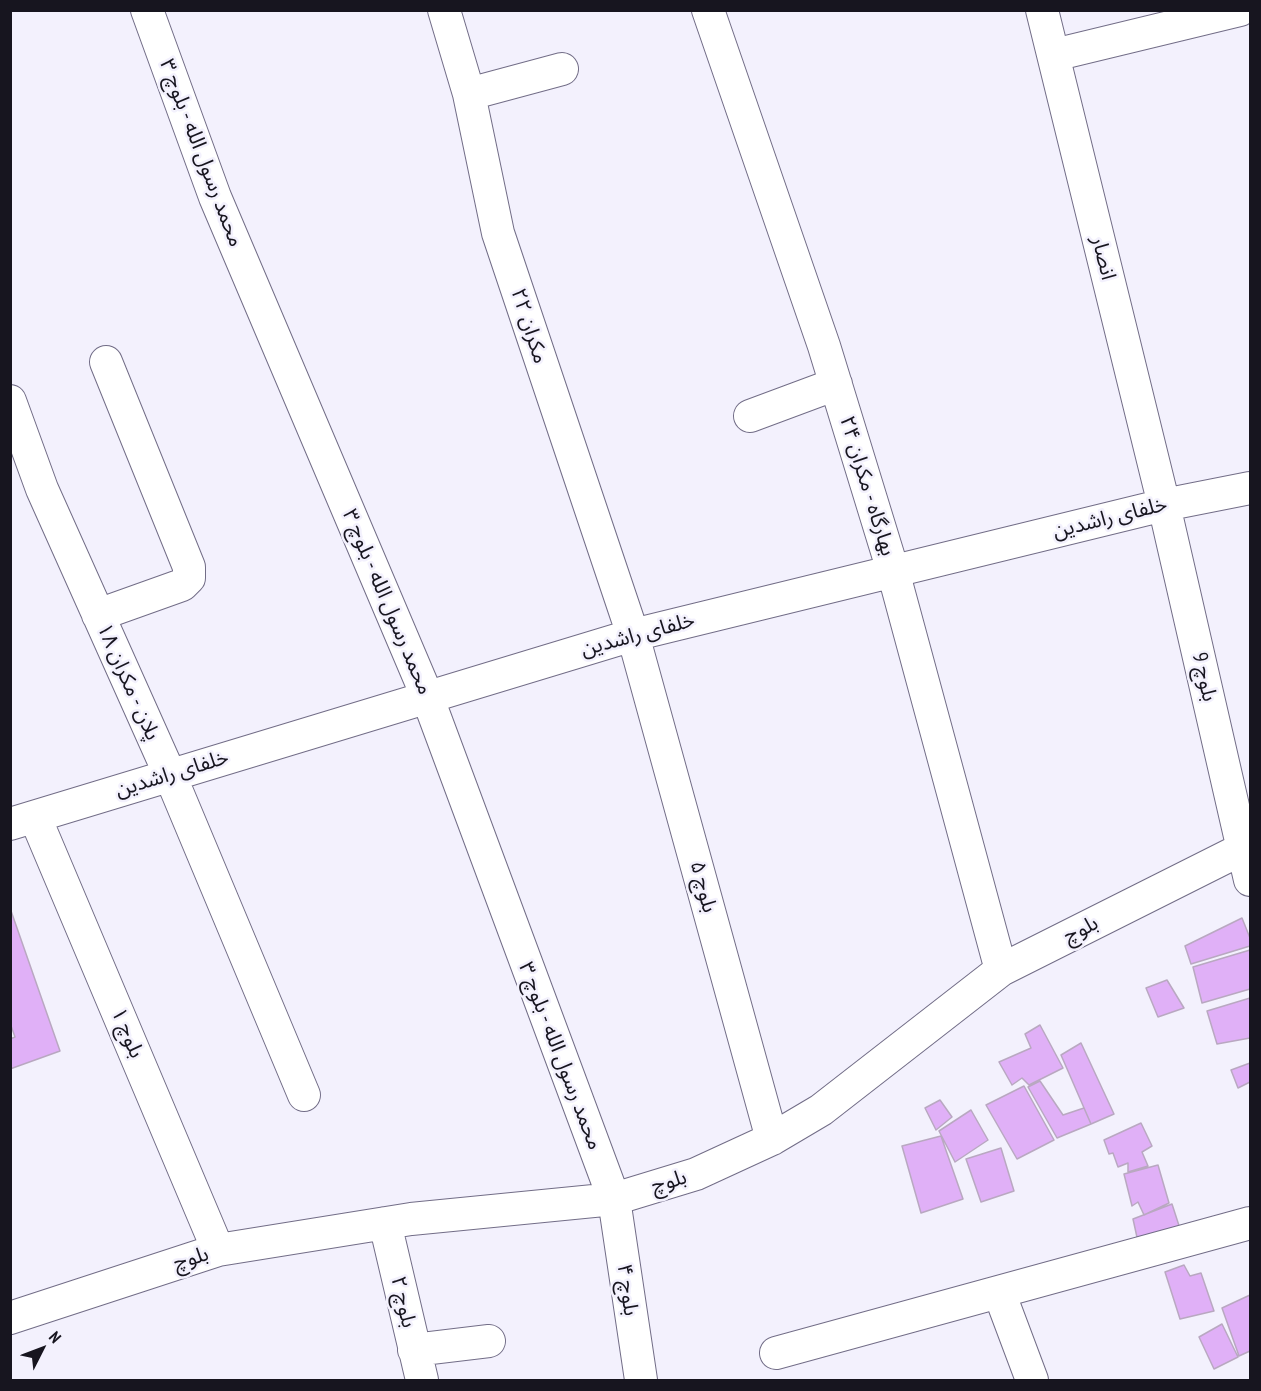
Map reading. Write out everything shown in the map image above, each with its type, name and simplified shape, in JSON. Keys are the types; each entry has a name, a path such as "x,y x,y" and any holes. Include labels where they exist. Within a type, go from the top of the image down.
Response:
{"street":[{"name":"محمد رسول الله - بلوچ ۳","path":"147,10 215,197 427,696 614,1199"},
{"name":"مکران ۲۲","path":"444,10 469,94 498,233 633,635"},
{"name":"بهارگاه - مکران ۲۴","path":"708,10 836,384 893,571 1001,970"},
{"name":"انصار","path":"1042,10 1164,505"},
{"path":"1054,55 1240,10"},
{"path":"469,94 562,69"},
{"path":"98,615 182,585 189,578 189,567 106,362"},
{"path":"750,416 836,384"},
{"name":"پلان - مکران ۱۸","path":"10,401 42,489 170,775 304,1095"},
{"name":"خلفای راشدین","path":"23,821 633,635 1164,505 1251,488"},
{"name":"بلوچ 9","path":"1164,505 1247,847"},
{"name":"بلوچ ۵","path":"633,635 772,1139"},
{"name":"بلوچ ۱","path":"23,821 218,1250"},
{"path":"1247,847 1251,880"},
{"name":"بلوچ","path":"10,1318 218,1250 385,1223 614,1199 696,1174 772,1139 821,1110 1001,970 1247,847"},
{"name":"بلوچ ۴","path":"614,1199 641,1380"},
{"name":"بلوچ ۲","path":"385,1223 422,1380"},
{"path":"776,1353 1251,1223"},
{"path":"999,1292 1032,1380"},
{"path":"414,1350 489,1341"}],"building":[{"path":"10,908 60,1051 10,1069 10,1039 15,1037 10,1023"},
{"path":"1242,918 1250,938 1250,946 1191,964 1185,946"},
{"path":"1250,950 1250,989 1202,1003 1193,967"},
{"path":"1167,980 1184,1008 1158,1017 1146,988"},
{"path":"1250,998 1250,1038 1217,1044 1207,1011"},
{"path":"1040,1025 1063,1068 1029,1085 1022,1078 1012,1085 999,1062 1031,1048 1025,1034"},
{"path":"1081,1043 1114,1114 1091,1124 1061,1055"},
{"path":"1250,1063 1250,1082 1238,1088 1231,1070"},
{"path":"1040,1081 1063,1115 1084,1108 1091,1124 1057,1138 1028,1087"},
{"path":"1024,1086 1054,1140 1017,1159 986,1105"},
{"path":"940,1100 952,1117 936,1130 925,1108"},
{"path":"971,1110 988,1140 955,1162 939,1131"},
{"path":"1141,1123 1152,1146 1142,1152 1148,1166 1128,1172 1128,1163 1118,1167 1113,1153 1109,1154 1104,1140"},
{"path":"941,1136 963,1199 921,1213 902,1146"},
{"path":"1001,1148 1014,1191 981,1202 966,1159"},
{"path":"1158,1165 1169,1203 1144,1215 1138,1202 1132,1206 1124,1174"},
{"path":"1172,1204 1183,1238 1140,1251 1133,1219"},
{"path":"1184,1265 1190,1276 1201,1273 1214,1311 1180,1319 1165,1272"},
{"path":"1250,1295 1250,1351 1239,1356 1222,1308"},
{"path":"1222,1324 1238,1357 1214,1369 1199,1337"}]}
